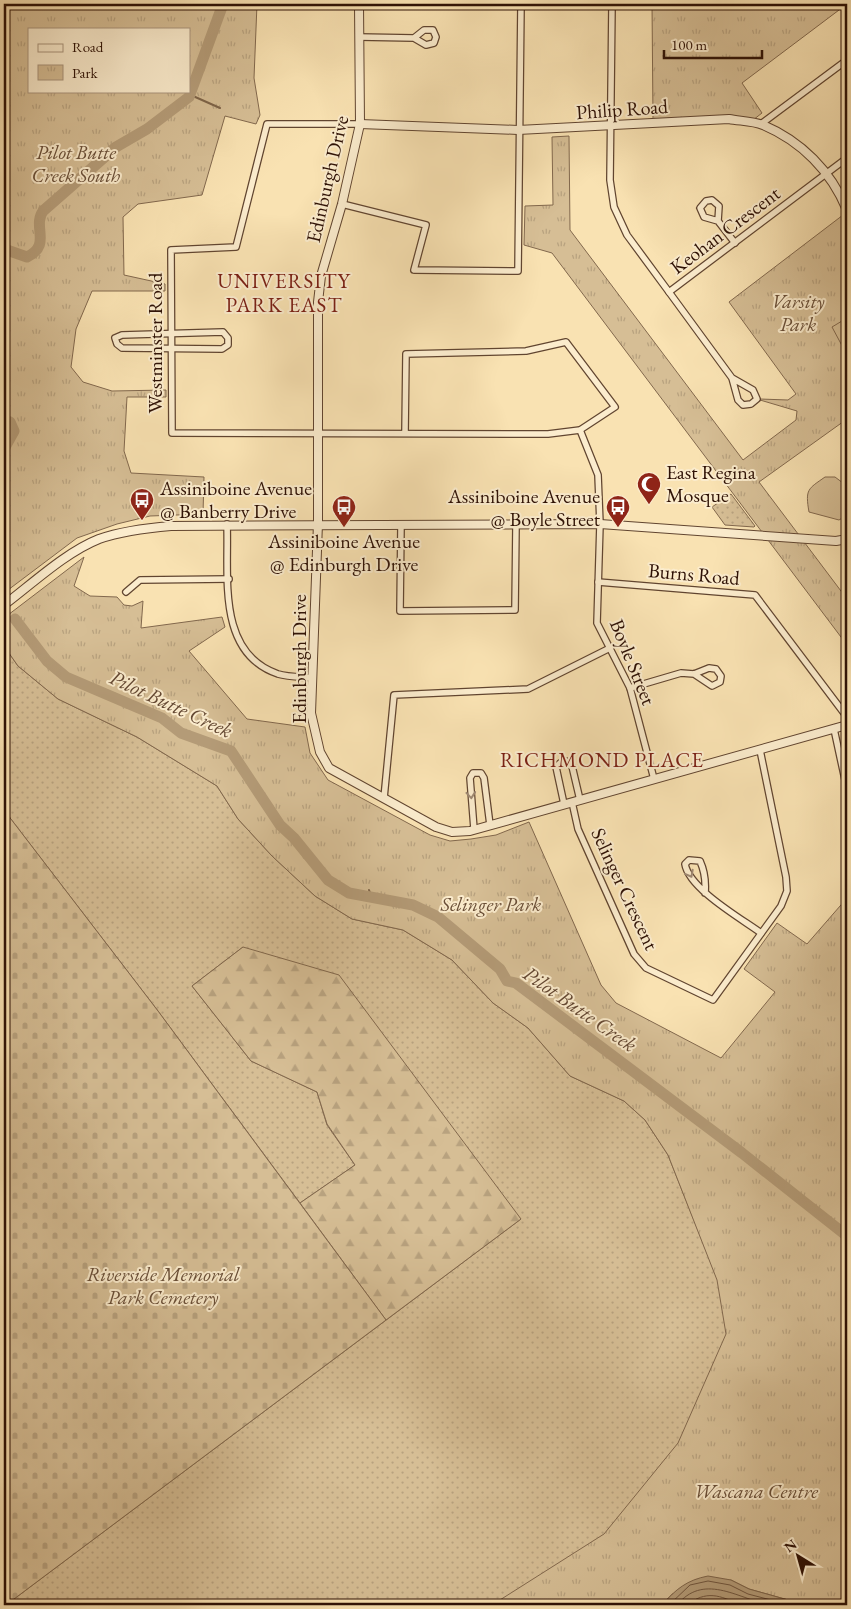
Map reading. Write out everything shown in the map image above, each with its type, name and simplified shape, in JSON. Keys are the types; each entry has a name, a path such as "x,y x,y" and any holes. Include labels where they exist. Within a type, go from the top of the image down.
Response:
{"street":[{"name":"Edinburgh Drive","path":"359,4 360,124 342,204 321,276 318,302 318,524 311,713 320,752 329,768 444,830 452,832 490,825 847,726"},
{"path":"342,204 426,225 414,270 518,271 518,130 521,4"},
{"name":"Keohan Crescent","path":"612,4 610,180 614,207 627,236 669,292 847,158"},
{"path":"359,37 414,38"},
{"path":"762,124 847,60"},
{"name":"Philip Road","path":"360,124 518,130 610,127 729,119 762,124 812,156 840,192 847,210"},
{"name":"Westminster Road","path":"360,124 267,124 236,247 171,250 172,433 548,434 580,430"},
{"path":"718,221 735,243"},
{"path":"669,292 732,378 738,400 743,405 751,404 757,399 753,390 732,378"},
{"path":"223,332 228,338 228,346 222,349 171,350 122,348 117,344 115,338 122,335 172,334 223,332"},
{"path":"405,433 406,354 526,351 566,342 615,407 580,430"},
{"name":"Boyle Street","path":"580,430 598,475 600,524 597,623 630,688 654,779"},
{"path":"4,605 49,571 97,540 140,528 227,524 600,524 847,540"},
{"path":"227,524 230,623 237,640 248,655 261,666 278,674 312,678"},
{"path":"401,525 400,611 516,610 516,525"},
{"path":"126,592 140,580 229,579"},
{"name":"Burns Road","path":"598,582 755,595 847,717"},
{"path":"384,798 394,695 528,689 610,648"},
{"path":"630,688 681,673 694,674"},
{"path":"834,729 847,789"},
{"name":"Selinger Crescent","path":"568,803 634,954 646,968 713,1000 781,906 786,891 786,878 760,750"},
{"path":"568,803 556,767 566,761 572,766 580,800"},
{"path":"474,829 470,778 473,774 481,773 484,778 490,825"},
{"path":"705,893 706,878 700,862 689,860 686,864 686,870 705,893 762,933"}],"green space":[{"name":"Pilot Butte Creek South","path":"4,4 257,4 254,78 260,115 256,124 225,116 202,195 138,204 123,217 124,275 165,284 165,291 92,291 76,329 71,367 83,382 112,391 166,390 166,397 127,397 124,451 131,473 204,477 203,514 150,516 117,524 77,538 4,593 4,70 7,66 7,10"},
{"path":"652,4 847,4 742,83 762,113 753,120 720,116 653,119"},
{"name":"Varsity Park","path":"569,136 570,230 743,460 796,420 797,411 760,399 788,400 796,394 729,302 843,215 847,226 847,419 759,482 847,599 847,645 552,253 524,245 525,206 553,205 552,137"},
{"path":"847,318 847,355 832,327"},
{"path":"825,477 835,477 847,486 847,515 839,520 809,512 807,499 809,490"},
{"path":"731,494 754,527 725,525 712,507"},
{"path":"84,557 74,586 90,596 117,597 124,605 132,606 143,601 141,628 222,617 225,627 189,651 247,719 305,727 310,753 328,780 430,835 450,841 496,835 529,822 601,985 616,1003 721,1058 775,992 744,969 777,923 807,944 847,898 847,1605 806,1605 749,1589 731,1580 672,1594 662,1605 492,1605 604,1534 678,1443 726,1334 717,1280 668,1155 645,1120 624,1101 570,1076 528,1028 493,1003 452,960 403,930 352,919 315,896 272,856 238,819 217,786 137,737 58,699 18,666 4,646 4,618"},
{"name":"Wascana Centre","path":"4,646 18,666 58,699 137,737 217,786 238,819 272,856 315,896 352,919 403,930 452,960 493,1003 528,1028 570,1076 624,1101 645,1120 668,1155 847,1605 806,1605 708,1576 662,1605 6,1605 521,1219 243,947 192,986 251,1061 317,1092 327,1125 355,1165 300,1203 158,1011 4,810"},
{"name":"Riverside Memorial Park Cemetery","path":"4,810 158,1011 386,1320 6,1605 4,1605"},
{"path":"243,947 339,975 521,1219 386,1320 300,1203 355,1165 327,1124 317,1092 251,1061 192,986"}],"water":[{"path":"708,1576 731,1580 749,1589 806,1605 662,1605 682,1586"}],"waterway":[{"name":"Pilot Butte Creek","path":"4,249 27,257 34,252 39,247 39,223 43,211 116,147 147,129 189,97 223,4"},
{"path":"189,97 193,96 220,108"},
{"name":"Pilot Butte Creek","path":"4,420 10,422 14,431 4,449"},
{"name":"Pilot Butte Creek","path":"15,619 47,661 66,677 162,718 181,733 231,751 280,825 294,838 328,880 349,893 413,905 438,917 500,969 507,981 516,983 742,1153 847,1236"},
{"name":"Pilot Butte Creek","path":"369,890 372,898"}],"place":[{"name":"East Regina Mosque","path":"649,505"},
{"name":"Assiniboine Avenue @ Banberry Drive","path":"142,521"},
{"name":"Assiniboine Avenue @ Edinburgh Drive","path":"344,528"},
{"name":"Assiniboine Avenue @ Boyle Street","path":"618,528"}],"district":[{"name":"UNIVERSITY PARK EAST","path":"284,293"},
{"name":"RICHMOND PLACE","path":"602,760"}],"park label":[{"name":"Selinger Park","path":"491,904"}]}
